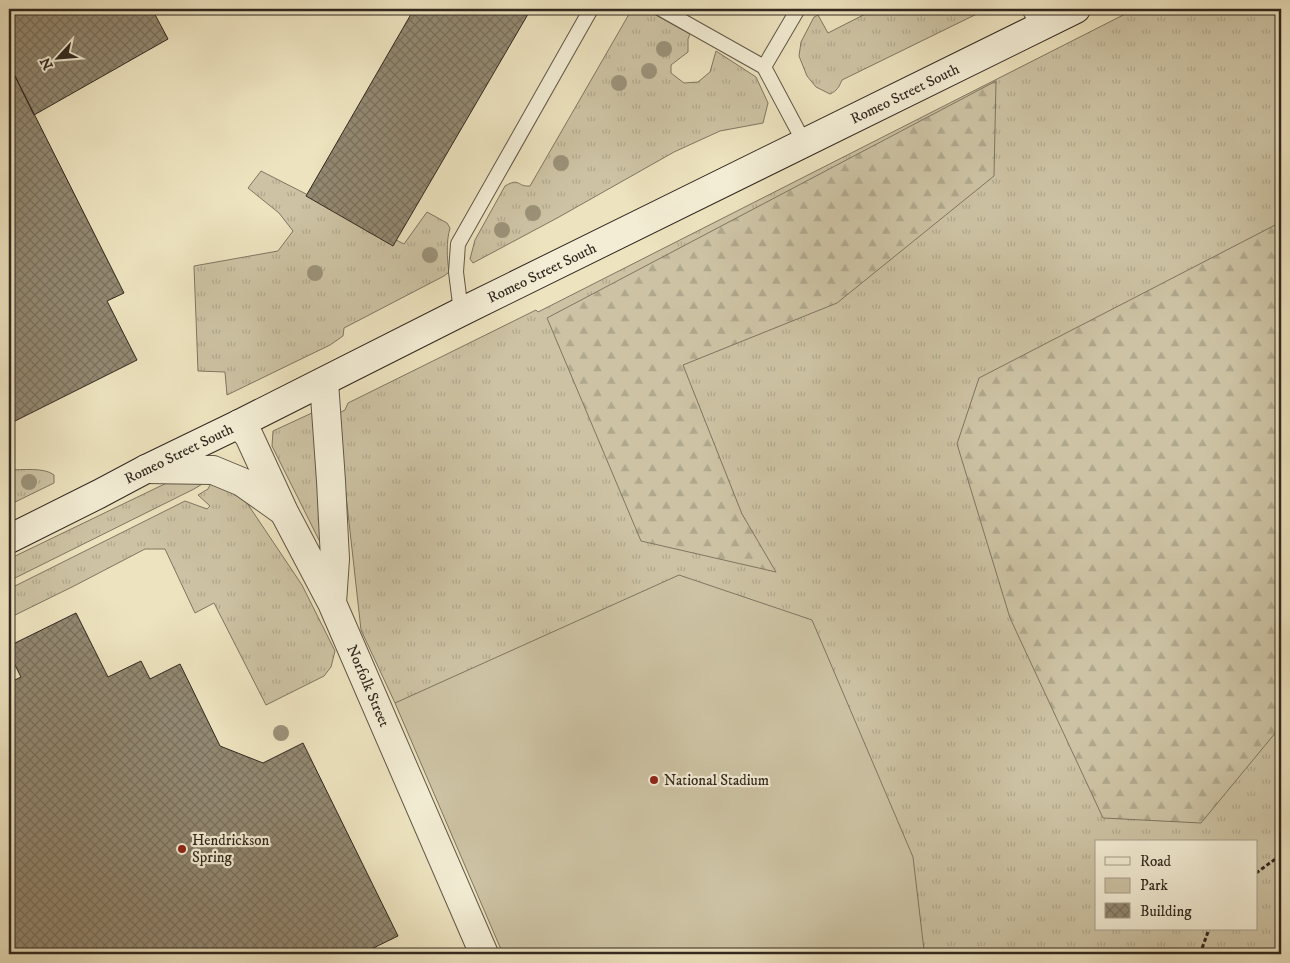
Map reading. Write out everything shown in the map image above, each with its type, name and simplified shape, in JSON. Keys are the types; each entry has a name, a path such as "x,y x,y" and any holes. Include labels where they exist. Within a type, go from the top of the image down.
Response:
{"main road":[{"name":"Romeo Street South","path":"9,539 462,312 805,144 1034,18 1076,9"},
{"path":"324,382 335,559 332,603"},
{"name":"Norfolk Street","path":"239,424 249,436 284,512 332,603 484,954"},
{"path":"146,469 213,470 242,482 284,512"}],"lane":[{"path":"462,312 456,272 458,244 592,9"},
{"path":"662,9 764,67 805,144"},
{"path":"764,67 798,9"}],"path":[{"path":"1258,872 1281,855"},
{"path":"1200,954 1209,930"}],"green space":[{"path":"632,9 645,9 690,34 688,52 671,65 671,73 684,83 698,82 710,72 716,51 756,77 768,103 763,123 720,131 674,152 473,263 470,259 475,240 505,186 516,182 530,186"},
{"path":"875,9 987,9 842,80 838,88 830,94 816,87 807,76 799,56 801,42 814,17 818,15 828,33"},
{"path":"1135,9 1281,9 1281,954 918,954 924,950 404,700 395,703 361,630 337,414 345,410 348,403 536,310 538,312"},
{"path":"996,81 994,176 837,303 683,365 742,514 776,572 641,541 547,318"},
{"path":"261,171 404,244 427,212 447,223 450,228 447,250 449,272 344,328 343,336 330,345 227,395 225,372 198,371 194,266 278,251 293,231 279,213 248,188"},
{"path":"1281,222 1281,726 1201,823 1103,818 1010,618 957,444 979,378"},
{"path":"314,412 323,548 272,446 273,431"},
{"path":"9,470 50,472 54,475 54,483 9,505"},
{"path":"177,478 204,483 9,581 9,559"},
{"path":"213,479 238,493 247,503 302,585 335,651 331,667 324,676 266,705 214,603 195,613 165,549 145,549 9,618 9,589 185,501 207,509 210,506 198,495 208,489"},
{"name":"National Stadium","path":"679,575 812,620 913,857 924,950 918,954 503,954 395,703"}],"building":[{"path":"9,9 152,9 168,39 34,115 9,64"},
{"path":"414,9 531,9 393,246 306,196"},
{"path":"9,64 124,293 107,301 137,360 9,424"},
{"name":"Hendrickson Spring","path":"76,613 108,677 141,661 150,679 180,664 220,746 263,763 303,743 398,936 361,954 9,954 9,683 21,677 9,653 9,646"}],"place":[{"name":"National Stadium","path":"654,780"},
{"name":"Hendrickson Spring","path":"182,849"}]}
